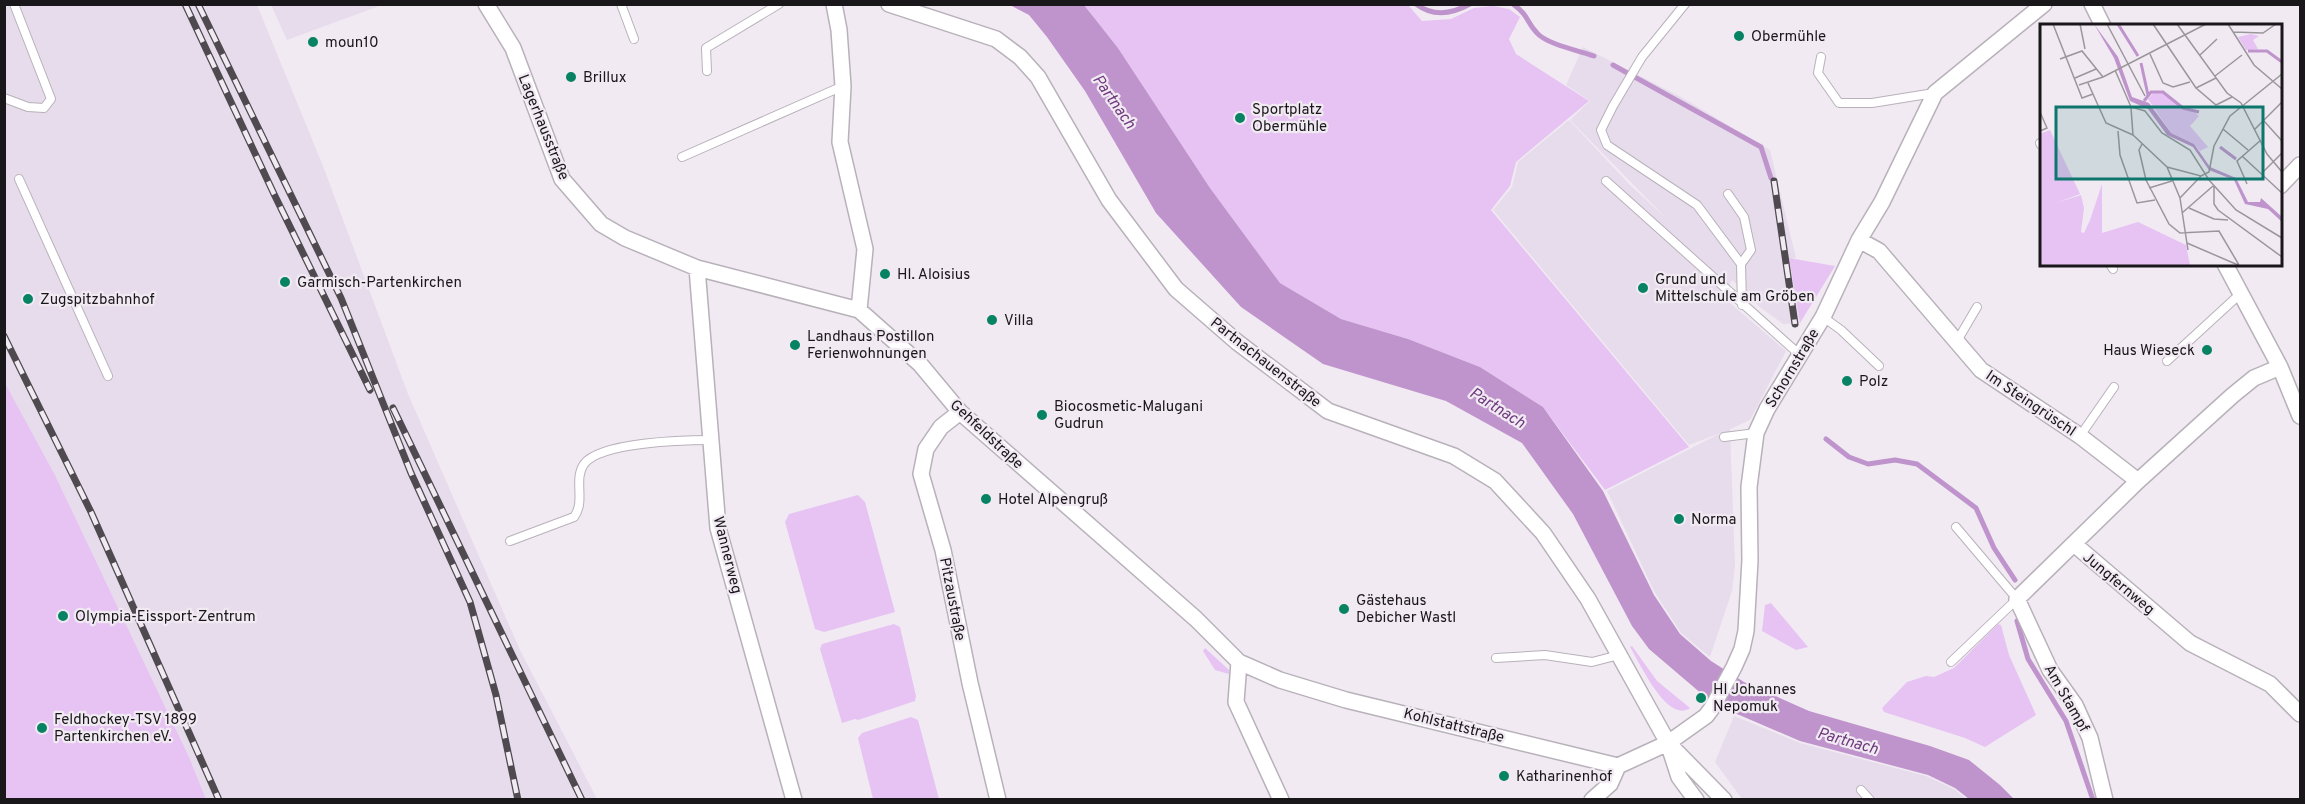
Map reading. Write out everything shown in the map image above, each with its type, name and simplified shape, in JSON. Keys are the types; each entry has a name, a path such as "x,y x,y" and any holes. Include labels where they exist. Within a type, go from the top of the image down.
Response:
{"street":[{"name":"Lagerhausstraße","path":"486,4 513,48 562,179 600,224 625,238 697,268 859,309"},
{"path":"834,4 839,30 843,86 840,142 865,249 859,309"},
{"name":"Partnachauenstraße","path":"889,4 996,39 1020,57 1038,76 1109,200 1176,289 1237,342 1328,411 1454,456 1495,481 1543,533 1588,599 1668,743"},
{"name":"Schornstraße","path":"1668,743 1706,716 1742,649 1746,632 1750,560 1749,488 1756,433 1767,409 1823,317 1859,240 1882,202 1935,93 2044,4"},
{"path":"2092,4 2102,24"},
{"path":"2281,185 2301,165"},
{"name":"Im Steingrüschl","path":"1859,240 1879,251 1981,370 2080,436 2138,481"},
{"path":"2226,266 2280,367 2301,416"},
{"name":"Wannerweg","path":"697,268 718,528 794,800"},
{"name":"Gehfeldstraße","path":"859,309 920,364 960,412 1196,620 1239,663"},
{"name":"Jungfernweg","path":"2280,367 2254,378 2240,389 2138,481 2073,544 2190,643 2270,684 2301,714"},
{"name":"Pitzaustraße","path":"960,412 941,427 926,449 921,474 943,550 970,683 998,800"},
{"path":"2018,600 2073,544"},
{"name":"Am Stampf","path":"2018,600 2050,670 2074,705 2090,738 2105,800"},
{"path":"1239,663 1236,702 1281,800"},
{"name":"Kohlstattstraße","path":"1239,663 1280,680 1346,700 1404,712 1618,766"},
{"path":"1592,800 1610,784 1618,766 1668,743"},
{"path":"1668,743 1679,777 1696,800"},
{"path":"1668,743 1724,800"}],"lane":[{"path":"4,98 28,107 44,108 51,99 14,4"},
{"path":"621,4 633,39"},
{"path":"707,71 706,48 779,4"},
{"path":"1685,4 1638,64 1602,130 1607,145 1697,205 1741,264 1742,305"},
{"path":"1821,57 1818,73 1839,103 1872,104 1935,93"},
{"path":"682,157 843,86"},
{"path":"19,179 108,376"},
{"path":"1606,181 1800,356"},
{"path":"1728,194 1744,217 1751,250 1741,264"},
{"path":"2167,362 2240,294"},
{"path":"1957,341 1977,307"},
{"path":"1823,317 1841,330 1879,366"},
{"path":"2080,436 2114,387"},
{"path":"1724,437 1756,433"},
{"path":"510,541 574,517 581,502 580,479 584,464 596,454 673,441 711,440"},
{"path":"1951,662 2018,600 1956,527"},
{"path":"1496,658 1545,655 1592,663 1619,655"},
{"path":"1861,790 1870,800"}],"shaded area":[{"path":"4,5 257,5 323,166 408,394 520,650 597,799 206,799 189,757 55,475 5,383"},
{"path":"271,5 382,5 287,40"},
{"path":"1084,5 1408,5 1422,21 1451,19 1474,8 1493,6 1509,9 1520,17 1509,39 1516,54 1589,101 1516,162 1510,186 1491,210 1689,447 1605,490 1543,407 1480,367 1408,339 1341,319 1280,283 1210,188 1118,48"},
{"path":"1583,47 1681,97 1770,150 1796,258 1789,259 1800,323 1783,324 1761,308 1732,280 1723,297 1786,351 1750,420 1730,429 1735,566 1732,591 1710,657 1681,633 1654,591 1607,491 1723,432 1689,445 1493,210 1512,187 1518,162 1569,120 1629,184 1668,220 1570,120 1590,101 1566,85"},
{"path":"1789,258 1835,266 1800,323"},
{"name":"Olympia-Eissport-Zentrum","path":"5,383 55,475 189,757 206,799 5,799"},
{"path":"858,495 865,502 895,612 824,632 815,629 785,522 789,514"},
{"path":"1771,603 1808,647 1796,650 1762,631 1765,605"},
{"path":"894,624 900,627 916,696 915,701 842,723 820,649 822,644"},
{"path":"1998,624 2001,625 2009,655 2036,715 1985,747 1965,738 1884,712 1882,708 1907,682 1926,676 1934,677 1954,668"},
{"path":"1632,646 1657,681 1690,708 1681,711 1664,700 1647,678 1630,647"},
{"path":"1205,648 1229,670 1229,674 1215,670 1203,651"},
{"path":"1734,716 1800,743 1926,776 1954,789 1966,799 1742,799 1715,762"},
{"path":"911,717 918,720 939,799 873,799 858,738 862,733"}],"water":[{"name":"Partnach","path":"1010,5 1084,5 1118,48 1210,188 1280,283 1341,319 1408,339 1480,367 1543,407 1603,491 1654,595 1680,634 1711,661 1744,682 1809,711 1930,746 1969,760 2014,799 1969,799 1955,788 1928,775 1800,741 1730,711 1703,695 1649,649 1632,626 1573,514 1522,443 1446,401 1323,364 1241,307 1156,213 1085,91 1029,15"}],"waterway":[{"path":"1416,4 1429,11 1443,13 1470,4"},
{"path":"1513,4 1541,37 1555,44 1594,56"},
{"path":"1613,65 1761,147 1771,178"},
{"path":"1826,439 1849,457 1868,464 1895,460 1917,464 1976,508 1994,548 2015,580"},
{"path":"2017,621 2028,659 2066,721 2093,800"}],"railway":[{"path":"185,4 274,194 370,390"},
{"path":"198,4 341,298 411,473 470,602 496,695 518,800"},
{"path":"1774,181 1795,324"},
{"path":"4,336 91,512 219,800"},
{"path":"393,408 582,800"}],"place":[{"name":"Obermühle","path":"1739,36"},
{"name":"moun10","path":"313,42"},
{"name":"Brillux","path":"571,77"},
{"name":"Sportplatz Obermühle","path":"1240,118"},
{"name":"Hl. Aloisius","path":"885,274"},
{"name":"Garmisch-Partenkirchen","path":"285,282"},
{"name":"Grund und Mittelschule am Gröben","path":"1643,288"},
{"name":"Zugspitzbahnhof","path":"28,299"},
{"name":"Villa","path":"992,320"},
{"name":"Landhaus Postillon Ferienwohnungen","path":"795,345"},
{"name":"Haus Wieseck","path":"2207,350"},
{"name":"Polz","path":"1847,381"},
{"name":"Biocosmetic-Malugani Gudrun","path":"1042,415"},
{"name":"Hotel Alpengruß","path":"986,499"},
{"name":"Norma","path":"1679,519"},
{"name":"Gästehaus Debicher Wastl","path":"1344,609"},
{"name":"Olympia-Eissport-Zentrum","path":"63,616"},
{"name":"Hl Johannes Nepomuk","path":"1701,698"},
{"name":"Feldhockey-TSV 1899 Partenkirchen eV.","path":"42,728"},
{"name":"Katharinenhof","path":"1504,776"}]}
